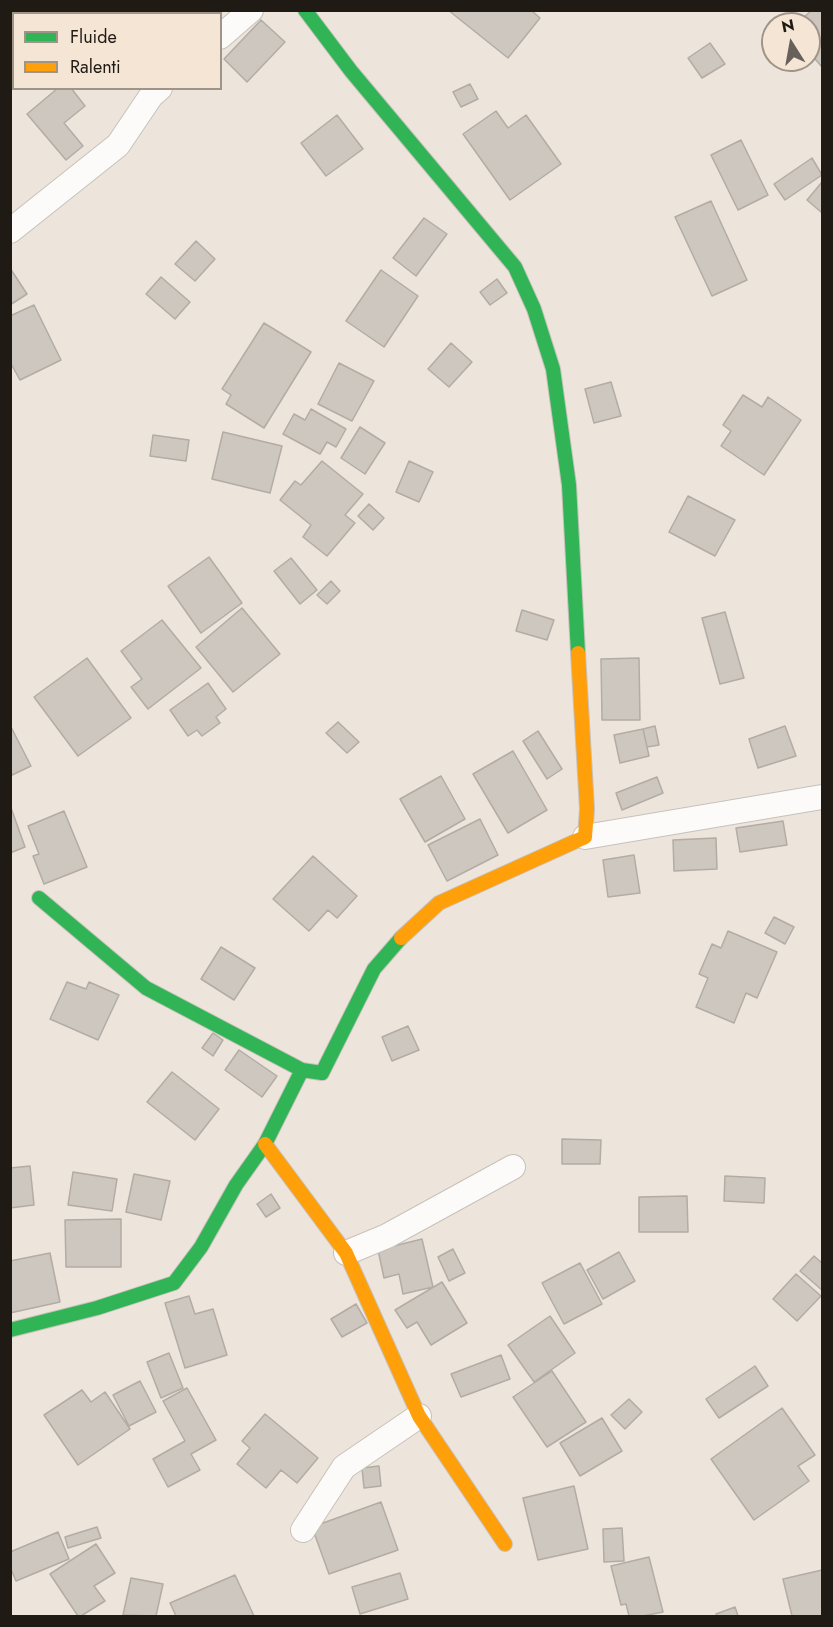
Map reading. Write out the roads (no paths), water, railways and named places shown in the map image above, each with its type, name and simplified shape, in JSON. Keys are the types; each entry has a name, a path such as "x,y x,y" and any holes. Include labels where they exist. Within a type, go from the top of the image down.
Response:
{"street":[{"path":"222,35 251,10"},
{"path":"305,10 351,71 514,267 534,309 553,369 569,485 587,797 585,837"},
{"path":"10,231 118,145 151,96 158,90"},
{"path":"39,898 146,988 302,1070 322,1073 374,969 406,932 439,903 585,837 639,826 822,797"},
{"path":"10,1330 97,1308 174,1283 201,1247 236,1185 265,1144 302,1070"},
{"path":"265,1144 346,1253 419,1416 505,1544"},
{"path":"346,1253 387,1236 513,1167"},
{"path":"303,1530 344,1467 419,1416"}]}
